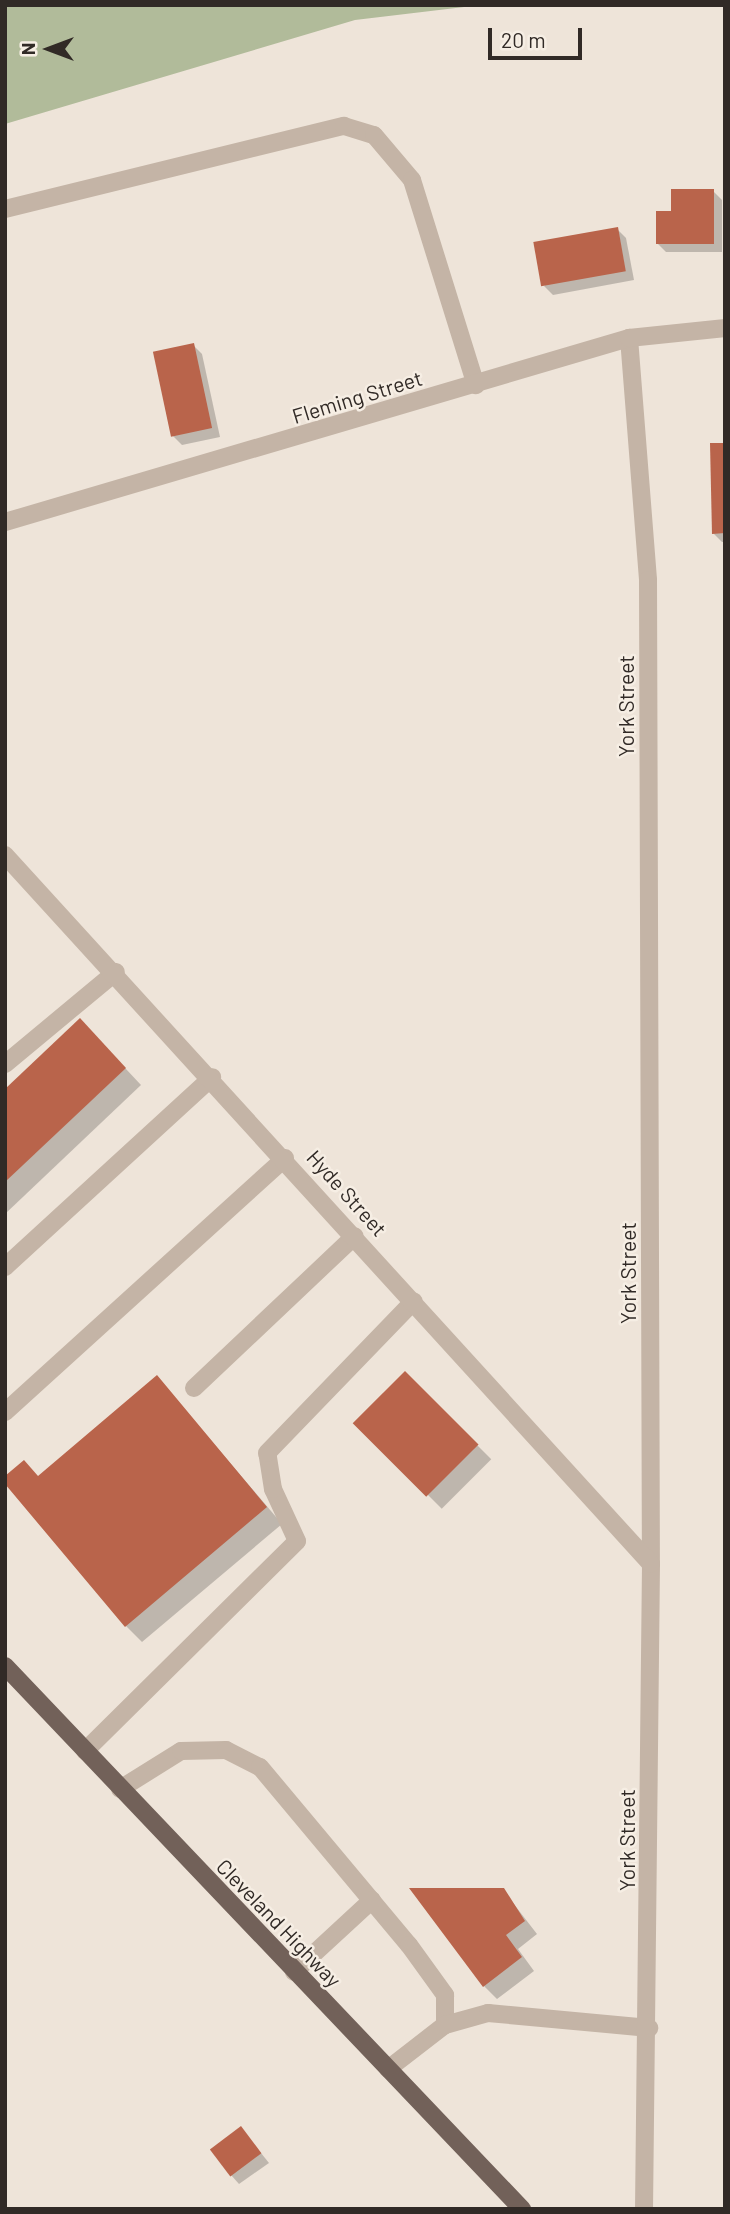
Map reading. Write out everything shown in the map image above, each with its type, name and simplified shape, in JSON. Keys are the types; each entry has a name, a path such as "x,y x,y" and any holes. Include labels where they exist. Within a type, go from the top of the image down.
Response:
{"main road":[{"name":"Cleveland Highway","path":"5,1666 522,2209"}],"street":[{"path":"5,209 344,126 374,135 412,180 476,385"},
{"name":"Fleming Street","path":"5,522 629,338 725,328"},
{"name":"York Street","path":"629,338 648,580 651,1564 649,2028 644,2209"},
{"name":"Hyde Street","path":"5,855 212,1077 651,1564"},
{"path":"5,1064 116,972"},
{"path":"5,1267 212,1077"},
{"path":"5,1412 285,1158"},
{"path":"194,1388 355,1236"},
{"path":"85,1751 297,1541 273,1489 267,1453 414,1301"},
{"path":"120,1789 181,1751 226,1750 260,1767 372,1900 444,1995 444,2025"},
{"path":"294,1972 372,1900"},
{"path":"388,2069 444,2025 513,2013 649,2028"}],"green space":[{"path":"5,5 481,5 355,20 5,124"}],"building":[{"path":"671,189 714,189 714,244 656,244 656,211 671,211"},
{"path":"618,227 626,271 541,286 533,242"},
{"path":"194,343 212,428 171,437 153,352"},
{"path":"710,443 725,443 725,533 712,534"},
{"path":"80,1018 126,1068 5,1182 5,1089"},
{"path":"405,1371 479,1445 426,1497 353,1423"},
{"path":"157,1375 267,1507 125,1627 5,1484 5,1476 24,1460 38,1476"},
{"path":"409,1888 504,1888 525,1921 506,1935 522,1957 483,1987"},
{"path":"241,2126 261,2153 230,2177 210,2149"}]}
